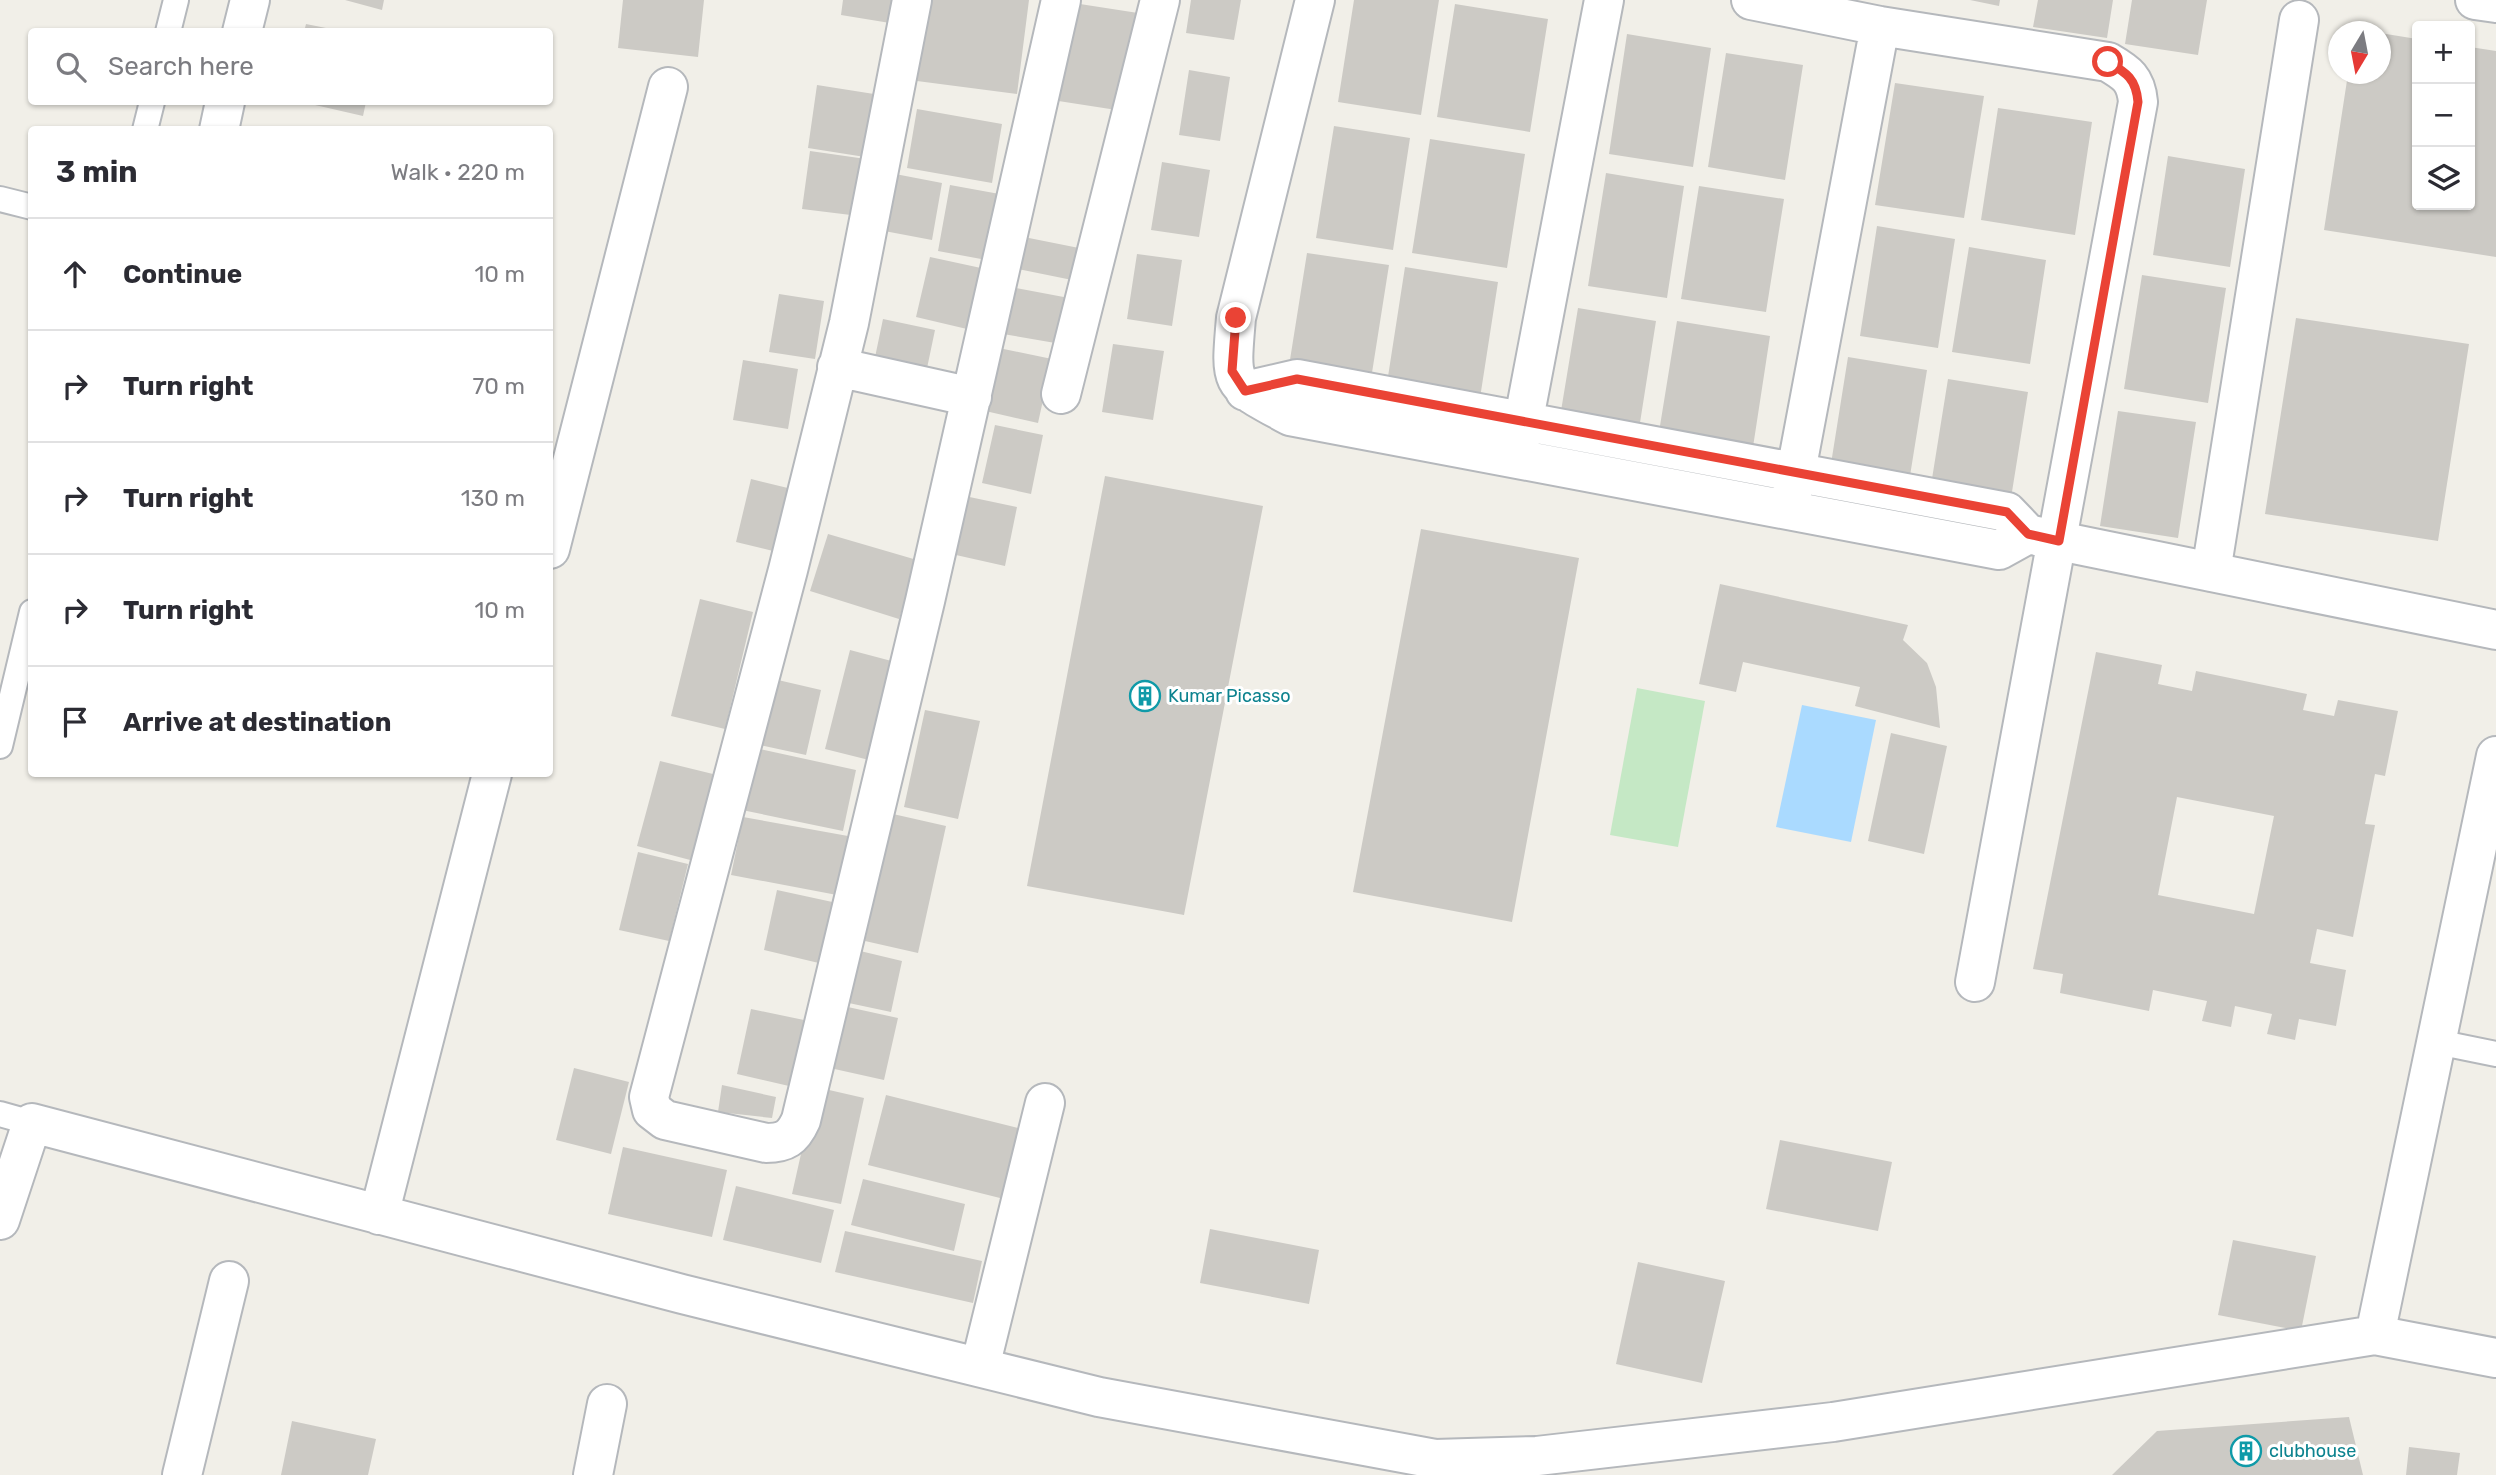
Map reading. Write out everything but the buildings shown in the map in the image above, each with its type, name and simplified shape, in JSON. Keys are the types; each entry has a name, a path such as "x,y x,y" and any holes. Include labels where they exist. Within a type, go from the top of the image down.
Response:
{"street":[{"path":"243,28 250,0"},
{"path":"912,0 837,367 788,570 649,1097 652,1110 664,1120 766,1143 782,1143 794,1135 801,1120 972,397 1061,0"},
{"path":"1061,394 1160,0"},
{"path":"1315,0 1236,318 1232,371 1245,391 1290,416 1999,550 2043,537"},
{"path":"1516,459 1605,0"},
{"path":"1751,0 1880,26 2108,62 2127,73 2136,85 2138,102 2043,537 1975,982"},
{"path":"2475,0 2496,4"},
{"path":"2211,572 2299,20"},
{"path":"1788,511 1880,26"},
{"path":"553,537 668,87"},
{"path":"220,126 224,105"},
{"path":"837,367 972,397"},
{"path":"1245,391 1297,379 2007,512 2043,537 2496,630"},
{"path":"2375,1335 2496,756"},
{"path":"379,1215 491,777"},
{"path":"980,1367 1045,1103"},
{"path":"0,1220 16,1119 379,1215 1099,1397 1435,1459 1537,1456 1833,1422 2375,1335 2496,1357"},
{"path":"182,1475 229,1281"},
{"path":"593,1475 607,1404"}],"lane":[{"path":"169,28 176,0"},
{"path":"146,126 151,105"},
{"path":"0,199 28,206"},
{"path":"0,746 28,629"},
{"path":"2437,1042 2496,1054"}],"green space":[{"path":"1637,688 1705,701 1678,847 1610,835"}],"water":[{"path":"1802,705 1876,720 1851,842 1776,827"}],"place":[{"name":"Kumar Picasso","path":"1145,696"},
{"name":"clubhouse","path":"2246,1451"}],"route":[{"path":"1236,318 1232,371 1245,391 1297,379 2007,512 2028,534 2059,541 2138,102 2136,85 2127,73 2108,62"}]}
